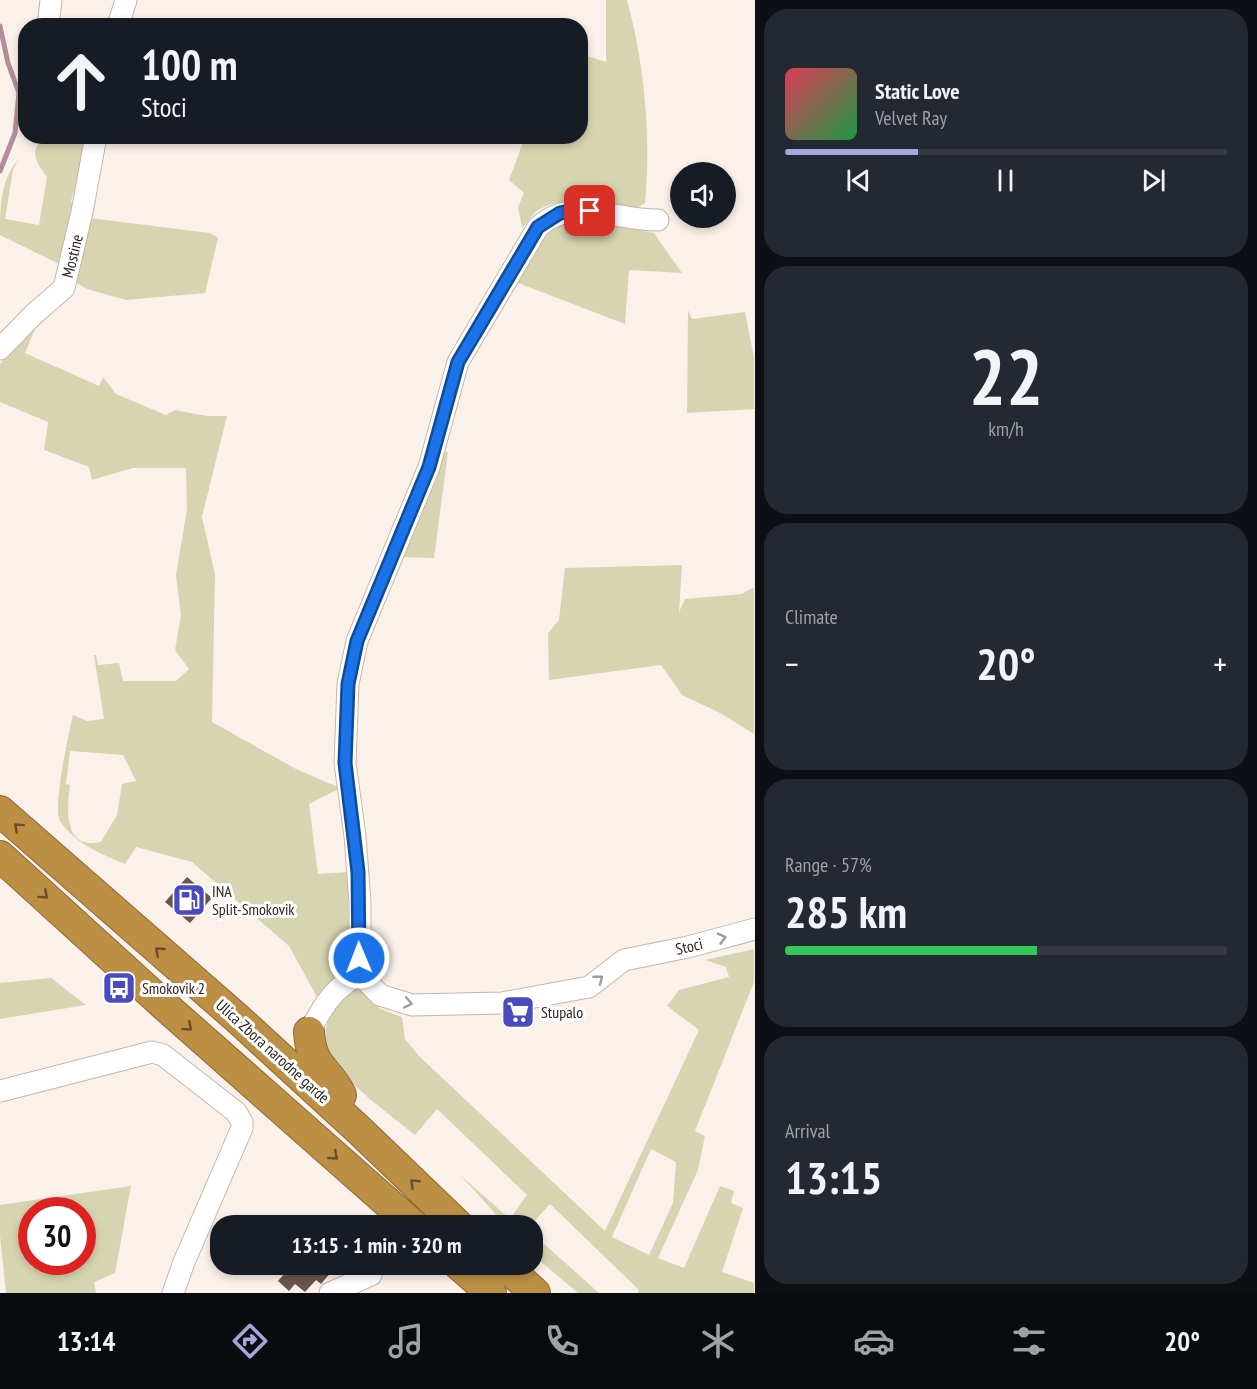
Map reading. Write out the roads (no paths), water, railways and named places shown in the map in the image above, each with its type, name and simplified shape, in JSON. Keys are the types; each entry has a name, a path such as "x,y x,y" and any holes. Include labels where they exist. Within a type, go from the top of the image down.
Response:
{"highway":[{"name":"Ulica Zbora narodne garde","path":"0,811 238,1019 448,1215"},
{"path":"0,856 165,1006 402,1215"},
{"path":"309,1032 310,1049 317,1065 337,1086 359,1130"},
{"path":"471,1275 491,1293"},
{"path":"515,1275 535,1293"}],"street":[{"path":"49,18 51,0"},
{"path":"120,18 126,0"},
{"name":"Mostine","path":"0,349 34,314 64,288 82,212 95,144"},
{"path":"309,1032 322,1008 340,985 360,974 359,892 345,763 347,696 357,641 429,467 458,362 538,227 560,213 575,210 641,221 658,220"},
{"name":"Stoci","path":"360,974 380,995 412,1005 502,1003 589,987 624,960 688,947 754,929"},
{"path":"0,1091 152,1052 163,1055 226,1104 240,1118 242,1128 184,1262 173,1293"},
{"path":"330,1293 371,1275"}],"waterway":[{"path":"0,26 8,63 18,90"},
{"path":"0,171 15,133 18,103"}],"place":[{"name":"INA Split-Smokovik","path":"189,900"},
{"name":"Smokovik 2","path":"119,988"},
{"name":"Stupalo","path":"518,1012"}]}
